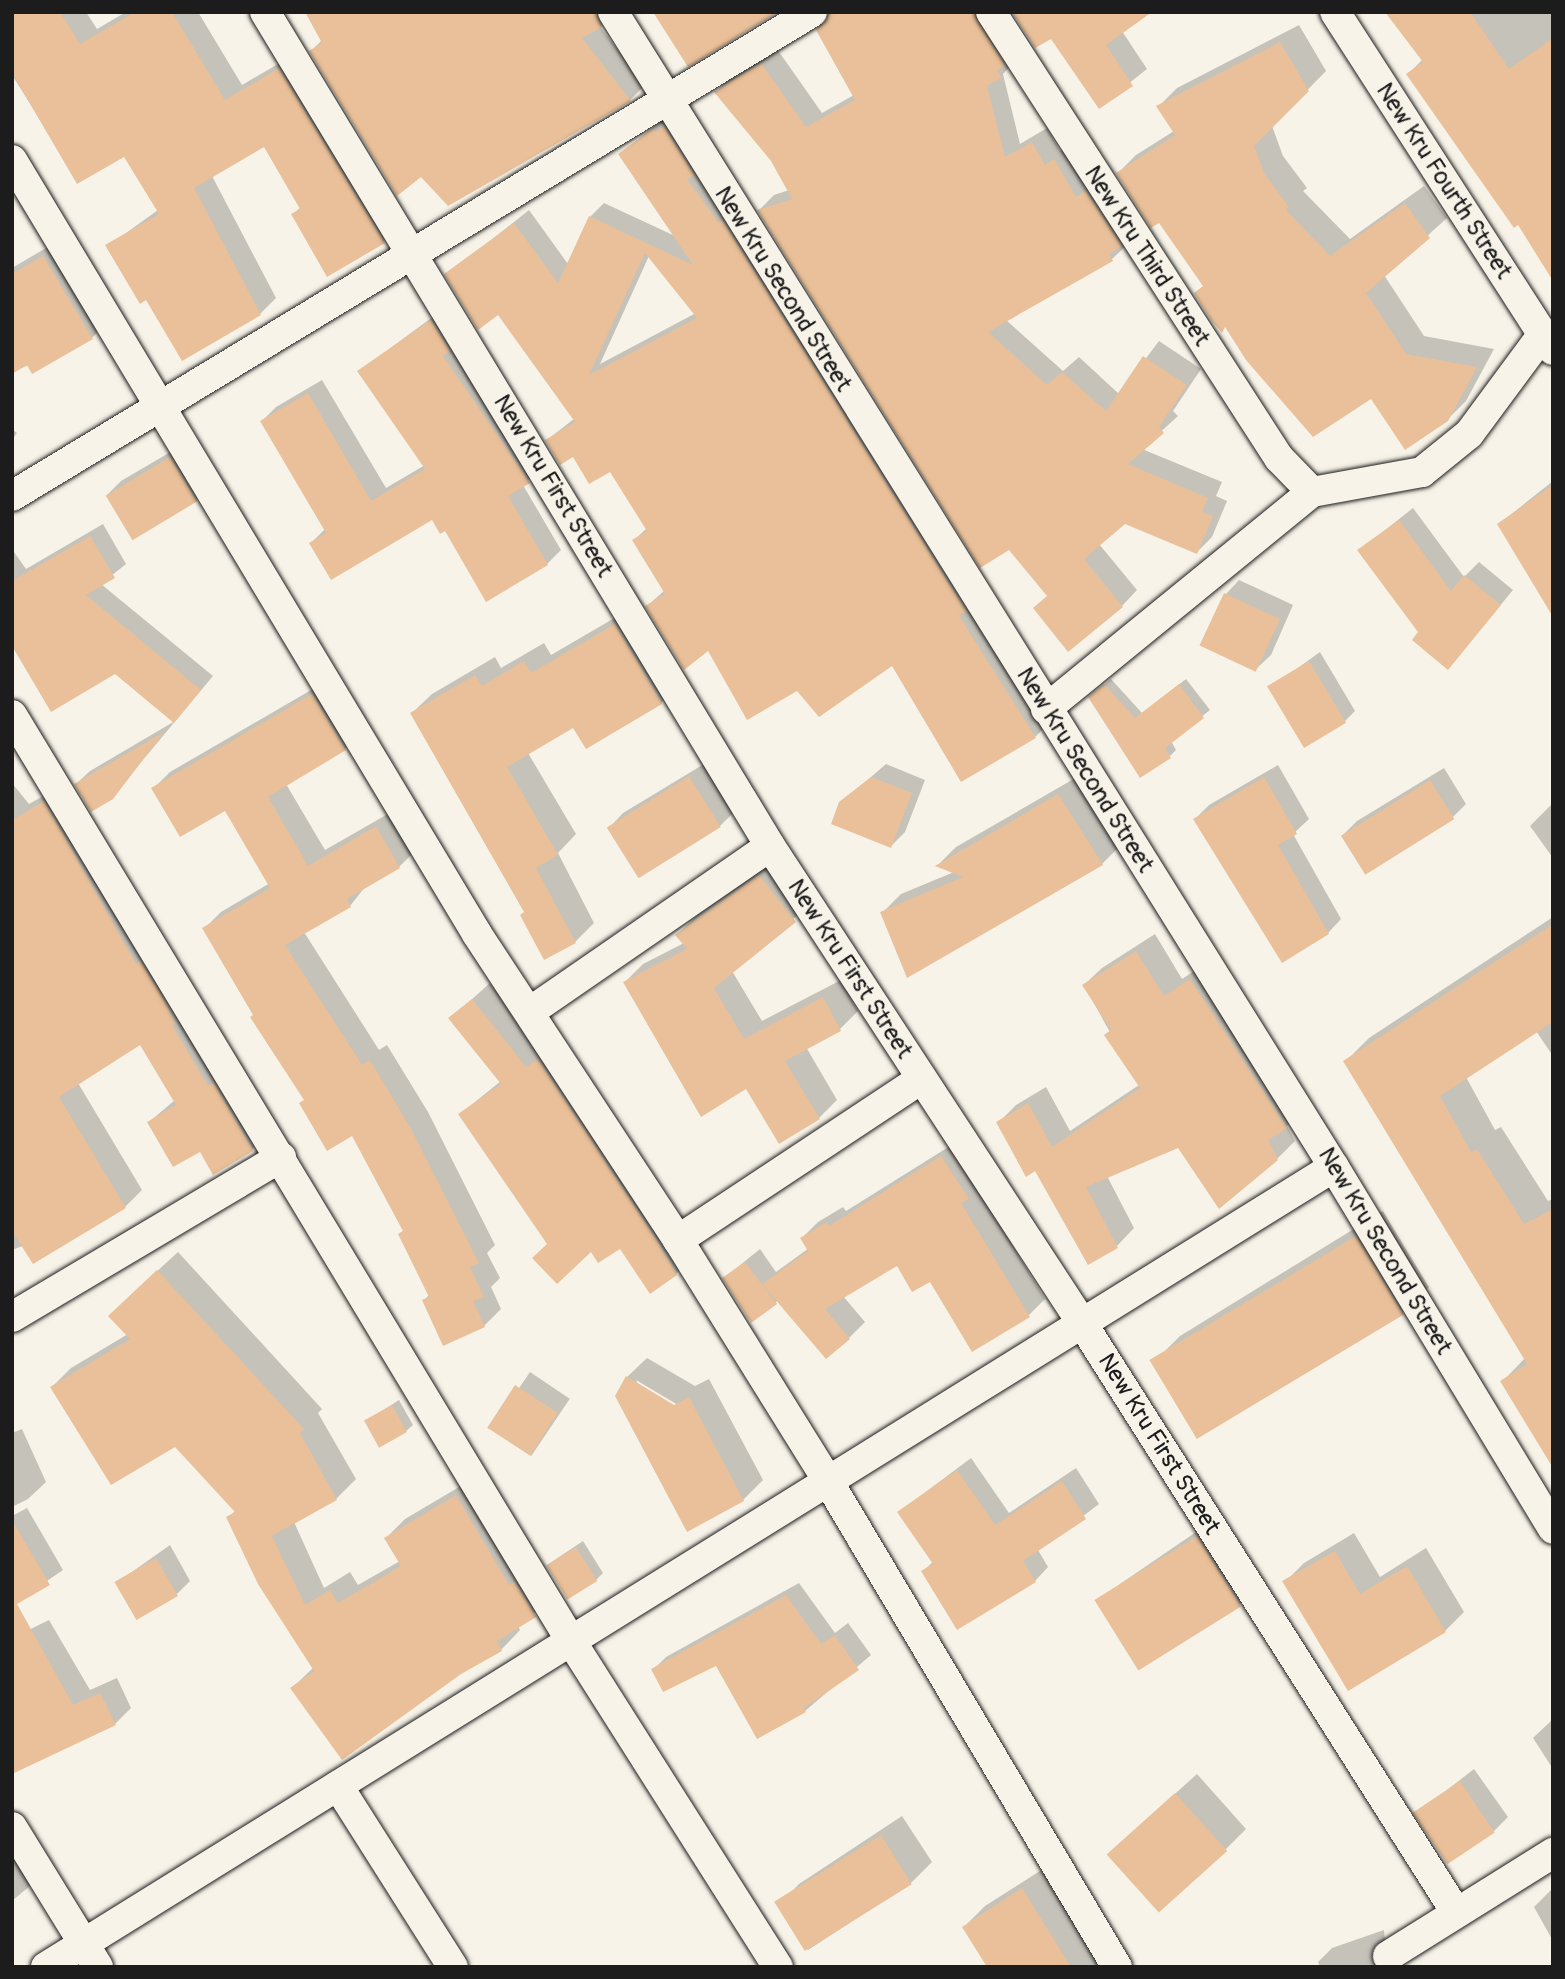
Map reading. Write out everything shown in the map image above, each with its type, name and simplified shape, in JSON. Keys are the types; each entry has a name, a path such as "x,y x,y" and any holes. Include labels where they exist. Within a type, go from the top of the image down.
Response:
{"street":[{"name":"New Kru First Street","path":"265,12 770,846 1083,1323 1455,1912"},
{"name":"New Kru Second Street","path":"613,12 664,98 1334,1167 1553,1529"},
{"path":"12,496 163,407 664,98 812,12"},
{"name":"New Kru Third Street","path":"991,12 1279,458 1311,492"},
{"name":"New Kru Fourth Street","path":"1335,12 1548,342"},
{"path":"12,160 163,407 477,934 531,1011 678,1240 828,1481 1118,1967"},
{"path":"1046,709 1311,492 1422,472 1469,434 1548,342"},
{"path":"12,715 281,1157 300,1197 571,1641 778,1967"},
{"path":"531,1011 770,846"},
{"path":"678,1240 921,1079"},
{"path":"12,1317 281,1157"},
{"path":"46,1967 90,1955 338,1786 1334,1167"},
{"path":"338,1786 453,1967"},
{"path":"12,1827 90,1955"},
{"path":"1388,1956 1553,1853"}],"building":[{"path":"12,12 60,12 80,44 135,12 172,12 225,100 279,68 385,243 327,277 291,214 300,209 264,147 194,188 261,315 182,361 146,300 140,304 105,245 159,214 124,157 77,184 12,73"},
{"path":"305,12 596,12 602,27 582,38 631,101 448,206 421,177 397,196 309,51 322,43"},
{"path":"653,12 778,12 688,67"},
{"path":"829,12 974,12 1005,66 997,70 1001,78 987,86 1005,157 1032,142 1045,165 1054,159 1076,197 1086,191 1122,246 1109,254 1113,261 988,332 1047,385 1062,372 1106,411 1143,356 1187,385 1159,427 1164,433 1128,464 1208,498 1202,512 1213,516 1197,554 1125,524 1084,559 1123,607 1068,652 1033,608 1047,596 1009,550 980,568 757,210 792,199 771,161 714,92 761,63 806,127 855,100 816,30"},
{"path":"1012,12 1152,12 1106,45 1133,86 1099,109 1051,39 1035,48"},
{"path":"1385,12 1470,12 1509,69 1553,38 1553,281 1518,225 1514,228 1406,74 1423,62"},
{"path":"1280,42 1309,91 1254,146 1265,175 1289,207 1286,210 1330,256 1405,203 1430,238 1366,293 1406,354 1477,367 1448,421 1405,450 1371,399 1313,437 1246,360 1225,327 1222,333 1211,320 1194,293 1203,286 1159,223 1151,228 1116,173 1175,135 1156,106"},
{"path":"664,126 694,175 687,179 718,222 723,221 966,611 959,616 1036,738 961,782 892,666 819,717 797,691 747,720 708,651 684,670 645,606 665,594 632,540 647,531 610,472 589,484 573,457 560,465 545,440 575,422 498,315 478,330 444,274 514,223 558,283 589,216 693,265 618,154 652,129 655,132","holes":["645,253 697,318 589,375"]},
{"path":"43,256 93,339 32,374 27,365 12,374 12,274"},
{"path":"431,320 450,351 443,356 530,483 508,496 548,565 486,602 445,531 440,534 432,520 331,580 309,543 326,533 260,421 308,393 371,501 425,469 357,371"},
{"path":"170,457 197,502 132,540 106,496"},
{"path":"1553,485 1553,617 1497,524"},
{"path":"1399,520 1451,591 1464,575 1501,605 1448,670 1412,640 1418,632 1357,550"},
{"path":"90,536 115,578 86,595 201,690 174,723 115,674 51,712 12,646 12,581"},
{"path":"1224,593 1280,619 1256,672 1199,646"},
{"path":"615,624 662,704 586,749 573,728 507,767 558,855 536,868 576,943 544,960 520,915 524,912 410,713 475,675 482,686 524,661 531,673"},
{"path":"1309,661 1346,723 1304,748 1267,686"},
{"path":"1104,684 1135,718 1179,684 1204,718 1165,748 1171,758 1140,778 1088,697"},
{"path":"312,694 346,750 268,797 308,866 376,826 400,868 347,899 351,907 285,945 362,1065 370,1060 411,1129 479,1263 470,1267 484,1297 473,1301 485,1327 443,1346 422,1300 429,1297 398,1234 403,1231 352,1136 327,1151 299,1103 304,1100 250,1017 253,1015 202,928 270,888 225,811 180,837 151,788"},
{"path":"164,732 113,799 91,812 74,784"},
{"path":"689,776 721,827 639,878 607,827"},
{"path":"871,777 912,793 891,848 831,824 839,802"},
{"path":"1264,777 1297,834 1278,845 1329,934 1282,963 1193,819"},
{"path":"1430,780 1454,819 1365,875 1341,836"},
{"path":"1058,794 1103,865 907,978 880,912 963,877 935,866"},
{"path":"44,801 136,964 140,961 160,993 175,1023 172,1025 208,1086 214,1083 253,1151 213,1175 200,1152 173,1167 147,1122 176,1105 140,1045 59,1097 126,1208 33,1264 12,1231 12,820"},
{"path":"759,875 796,922 714,988 744,1039 823,997 841,1031 785,1061 820,1119 779,1144 746,1089 701,1117 623,982 687,949 675,935"},
{"path":"1553,924 1553,1022 1440,1096 1471,1152 1477,1149 1524,1224 1553,1209 1553,1468 1500,1381 1527,1364 1343,1061"},
{"path":"1136,951 1164,996 1190,979 1287,1128 1268,1140 1278,1160 1219,1209 1178,1148 1086,1187 1118,1248 1088,1265 1035,1171 1026,1177 996,1122 1028,1103 1052,1147 1140,1088 1104,1035 1111,1030 1082,985"},
{"path":"472,999 526,1067 538,1059 650,1230 677,1275 650,1294 620,1249 598,1263 591,1252 557,1284 532,1258 547,1244 458,1114 501,1084 448,1018"},
{"path":"941,1156 969,1199 961,1203 1030,1317 972,1352 930,1282 912,1292 897,1266 825,1309 850,1339 826,1359 762,1284 808,1251 800,1238 827,1222 829,1226"},
{"path":"1356,1236 1403,1315 1197,1439 1149,1360"},
{"path":"745,1262 777,1304 751,1323 722,1278"},
{"path":"157,1270 304,1429 300,1433 337,1500 272,1536 305,1605 330,1590 338,1603 401,1566 384,1538 456,1495 509,1585 515,1582 536,1617 497,1641 502,1651 461,1674 342,1760 290,1688 314,1671 258,1584 226,1517 235,1512 175,1447 111,1485 50,1387 130,1339 108,1316"},
{"path":"626,1376 674,1405 689,1397 744,1501 687,1532 615,1396"},
{"path":"515,1385 558,1413 530,1456 487,1428"},
{"path":"392,1405 407,1432 379,1448 364,1421"},
{"path":"957,1470 995,1525 1062,1481 1086,1519 1023,1561 1036,1582 957,1630 921,1571 933,1564 897,1512"},
{"path":"12,1520 50,1585 17,1604 73,1705 100,1693 116,1725 12,1774"},
{"path":"1197,1536 1241,1606 1138,1671 1094,1600"},
{"path":"576,1547 597,1581 568,1599 546,1566"},
{"path":"1335,1551 1360,1594 1407,1566 1446,1632 1348,1691 1282,1581"},
{"path":"156,1558 178,1596 136,1620 114,1582"},
{"path":"786,1595 821,1644 835,1635 859,1670 804,1708 806,1712 757,1739 716,1666 663,1692 651,1669"},
{"path":"1460,1781 1495,1832 1447,1864 1413,1813"},
{"path":"1175,1793 1227,1851 1159,1913 1107,1855"},
{"path":"881,1835 912,1884 805,1951 774,1902"},
{"path":"1022,1888 1071,1967 987,1967 962,1927"}]}
